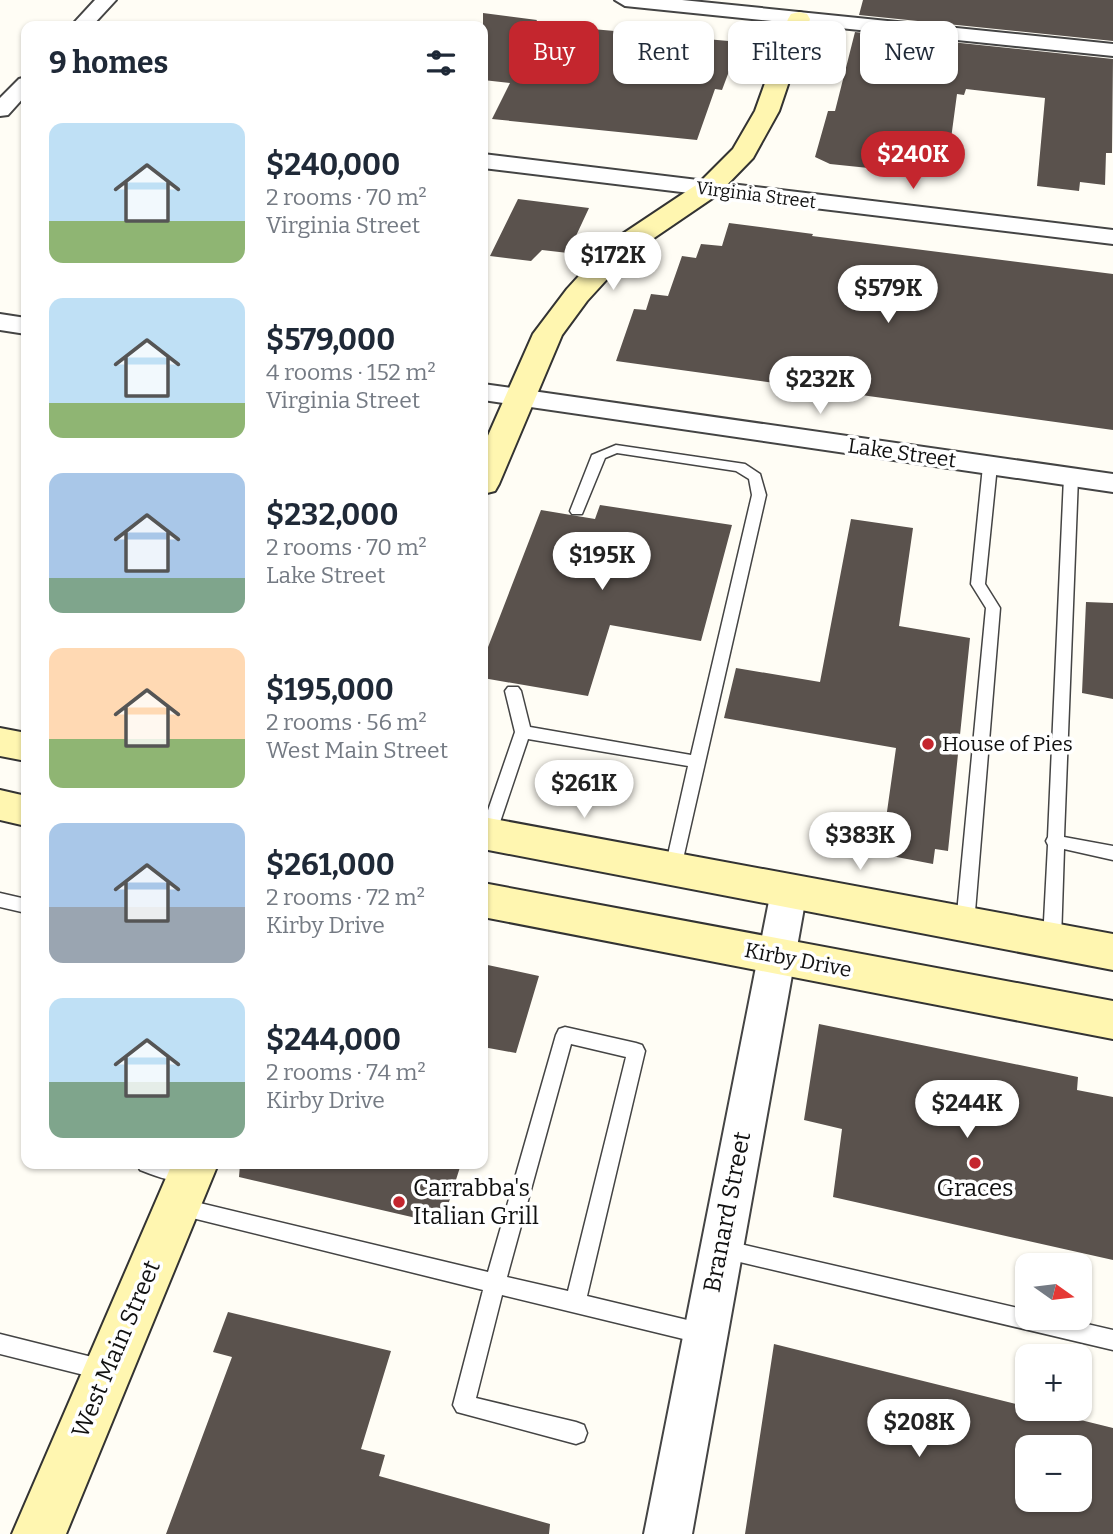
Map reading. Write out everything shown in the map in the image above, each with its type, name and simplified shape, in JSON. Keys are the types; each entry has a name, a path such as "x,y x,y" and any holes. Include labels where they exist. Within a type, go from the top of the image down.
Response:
{"street":[{"path":"86,21 106,0"},
{"path":"625,0 1113,50"},
{"path":"488,472 548,334 577,295 619,249 708,189 744,153 767,111 799,19"},
{"path":"11,106 21,91"},
{"name":"Virginia Street","path":"488,162 1113,237"},
{"path":"0,322 21,325"},
{"name":"Lake Street","path":"488,393 1113,483"},
{"path":"0,742 21,746"},
{"path":"0,805 21,810"},
{"path":"488,833 1113,951"},
{"name":"Branard Street","path":"668,1534 789,891"},
{"name":"Kirby Drive","path":"488,901 1113,1020"},
{"name":"West Main Street","path":"39,1534 107,1371 177,1177"}],"lane":[{"path":"577,510 600,455 616,449 740,467 755,477 759,495 673,869"},
{"path":"965,923 993,608 978,584 990,466"},
{"path":"1052,940 1071,477"},
{"path":"488,828 523,732 513,691"},
{"path":"523,732 697,762"},
{"path":"1054,841 1113,853"},
{"path":"0,900 21,905"},
{"path":"575,1303 636,1051 565,1035 495,1283 464,1405 576,1433"},
{"path":"177,1177 495,1283 704,1334"},
{"path":"720,1248 1113,1340"},
{"path":"0,1343 107,1371"}],"building":[{"path":"863,0 1113,0 1113,41 958,25 958,21 918,21 859,15"},
{"path":"483,13 537,20 509,21 509,83 488,81 488,21 483,21"},
{"path":"599,30 613,31 613,84 714,84 714,40 728,41 728,74 722,90 715,89 697,140 492,119 510,84 599,84"},
{"path":"855,32 860,33 860,84 958,84 958,43 1113,59 1112,153 1106,153 1105,185 1080,182 1079,191 1037,186 1045,98 966,89 964,95 957,94 946,176 830,164 815,157 828,111 835,111 842,84 846,84 846,68"},
{"path":"518,199 589,208 568,253 542,250 531,261 490,256"},
{"path":"729,223 1113,274 1113,430 616,361 634,309 646,310 651,294 668,296 682,256 696,258 701,244 722,246"},
{"path":"600,505 732,525 701,641 610,625 588,696 488,679 488,647 541,510 595,519"},
{"path":"851,519 913,528 899,626 970,638 948,851 935,849 933,864 881,854 896,748 724,718 736,668 820,682"},
{"path":"1086,602 1113,603 1113,699 1082,693"},
{"path":"488,965 539,976 516,1053 488,1048"},
{"name":"Graces","path":"819,1024 1078,1077 1077,1090 1113,1097 1113,1260 1092,1255 1092,1253 1082,1253 833,1197 842,1129 804,1120"},
{"name":"Carrabba's Italian Grill","path":"240,1169 459,1169 442,1224 239,1177"},
{"path":"228,1312 391,1351 361,1449 385,1455 379,1476 550,1524 549,1534 166,1534 232,1357 213,1352"},
{"path":"774,1344 1015,1404 1015,1421 1085,1421 1113,1428 1113,1534 745,1534"}],"place":[{"name":"House of Pies","path":"928,744"},
{"name":"Graces","path":"975,1163"},
{"name":"Carrabba's Italian Grill","path":"399,1202"}]}
